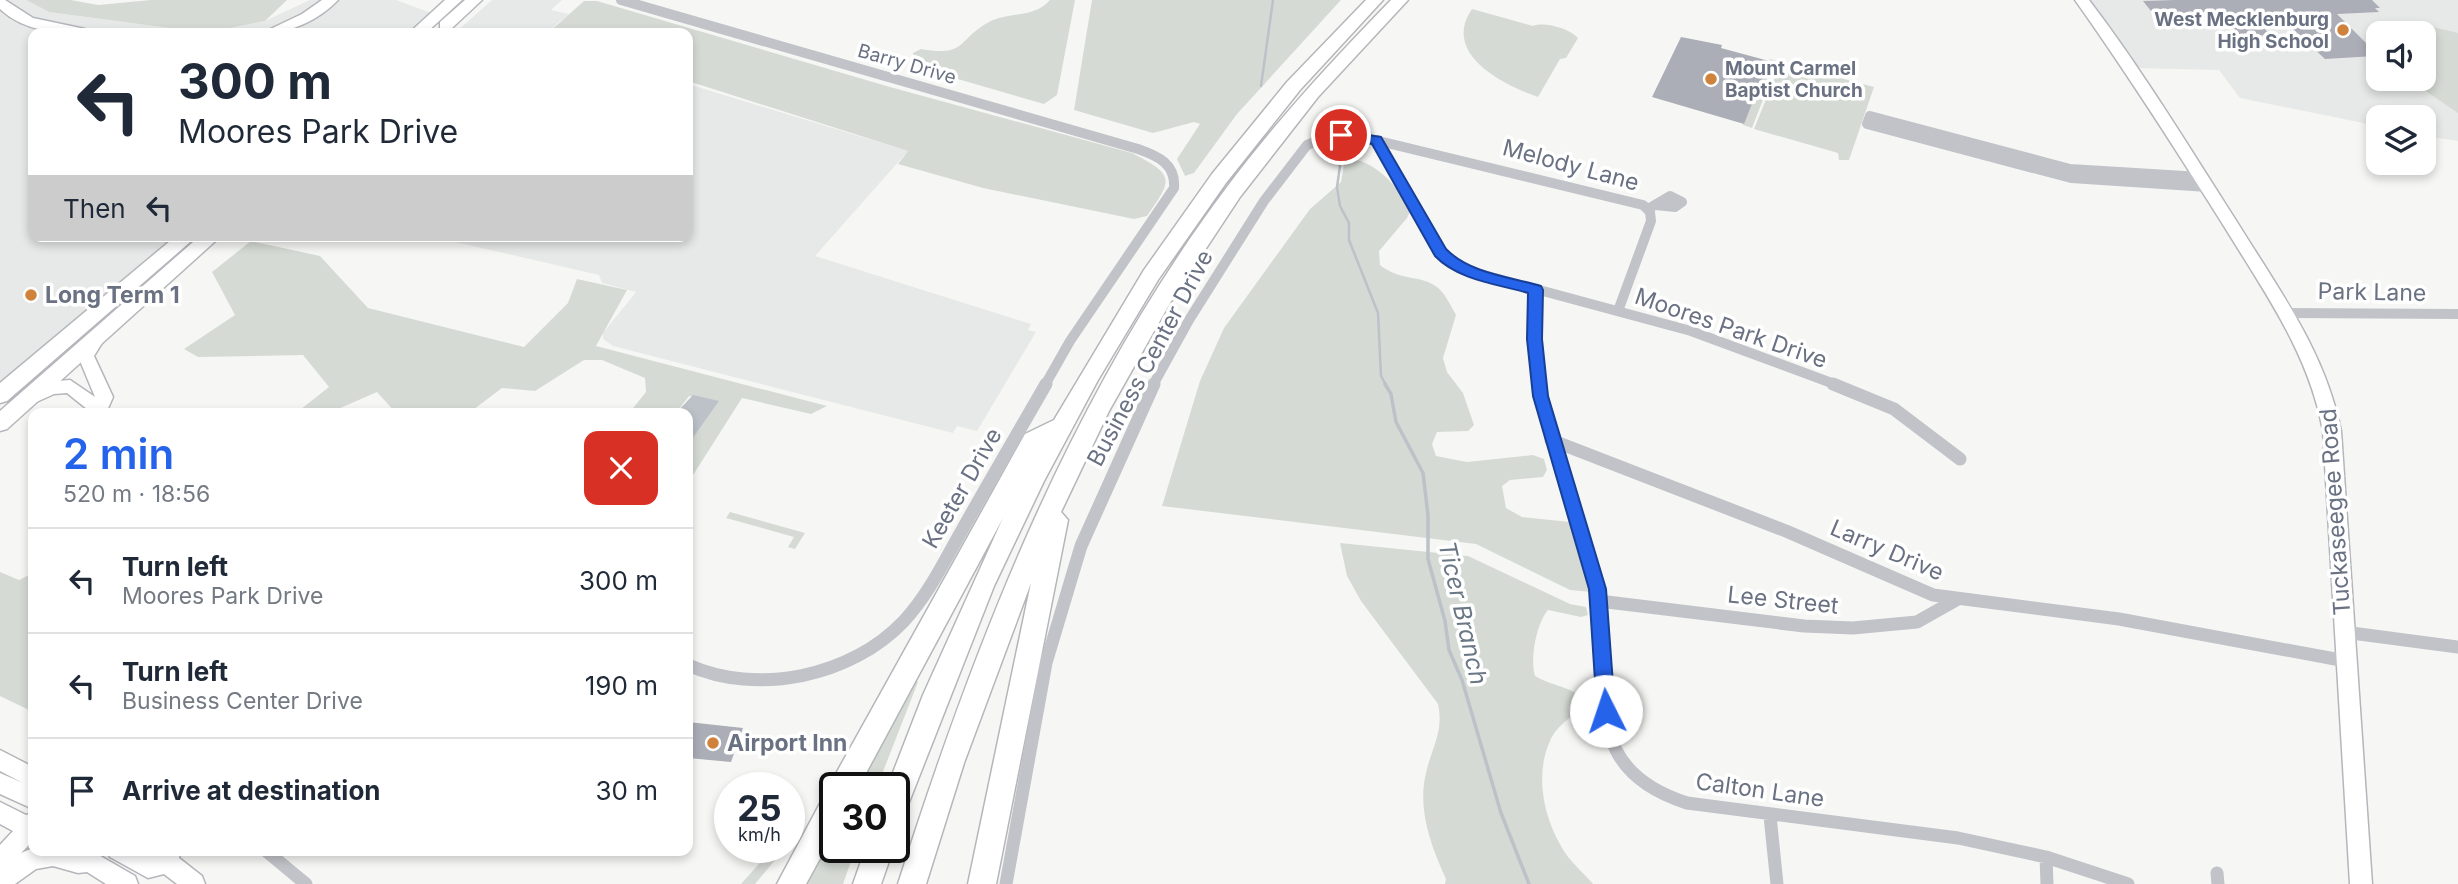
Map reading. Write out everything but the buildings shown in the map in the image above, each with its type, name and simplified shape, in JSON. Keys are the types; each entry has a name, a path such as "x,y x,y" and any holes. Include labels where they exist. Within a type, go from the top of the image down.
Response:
{"highway":[{"path":"908,772 996,553 1059,427 1136,295 1205,194 1265,116 1374,0"},
{"path":"912,884 975,687 1064,481 1138,339 1238,184 1315,88 1400,0"},
{"path":"852,772 1033,440 1059,427"},
{"path":"982,884 1064,481"},
{"path":"791,884 819,832"},
{"path":"867,884 874,863"}],"main road":[{"path":"423,28 454,0"},
{"path":"443,28 474,0"},
{"path":"0,395 181,242"},
{"path":"71,363 72,353 79,345 193,242"},
{"path":"0,423 94,343 205,242"}],"street":[{"path":"281,28 307,17 331,0"},
{"name":"Barry Drive","path":"621,0 1140,150 1161,159 1174,174"},
{"name":"Tuckaseegee Road","path":"2082,0 2136,74 2286,313 2316,367 2329,405 2361,884"},
{"path":"0,2 13,13 34,24 57,28"},
{"path":"1869,120 2071,178 2126,184 2204,182"},
{"name":"Business Center Drive","path":"1006,884 1046,663 1081,546 1152,387 1228,254 1301,152 1314,141 1334,135 1377,140"},
{"name":"Melody Lane","path":"1377,140 1652,207 1651,221 1618,311"},
{"name":"Moores Park Drive","path":"1377,140 1445,257 1465,270 1691,331 1878,401 1915,422 1961,459"},
{"name":"Keeter Drive","path":"693,667 715,676 741,680 788,679 812,674 858,654 899,626 918,604 936,576 1090,309 1174,188 1174,174"},
{"name":"Calton Lane","path":"1536,290 1535,362 1551,440 1599,601 1606,711 1617,752 1634,773 1657,792 1676,800 1770,816 1958,838 2046,858 2128,884"},
{"name":"Park Lane","path":"2286,313 2458,314"},
{"path":"94,343 86,356 104,397 97,408"},
{"path":"71,363 95,408"},
{"path":"26,401 43,391 67,386 75,388 95,408"},
{"name":"Larry Drive","path":"1551,440 1786,531 1933,595 1956,600 2094,615 2346,661"},
{"name":"Lee Street","path":"1599,601 1804,626 1853,628 1917,622 1943,611 1956,600"},
{"path":"2344,632 2458,647"},
{"path":"0,760 28,775"},
{"path":"0,783 28,797"},
{"path":"0,812 28,824"},
{"path":"1770,816 1777,884"},
{"path":"0,846 28,827"},
{"path":"0,862 28,829"},
{"path":"0,872 28,830"},
{"path":"0,883 19,867 45,856"},
{"path":"55,856 75,863 79,856 127,884"},
{"path":"127,856 143,866 154,867 162,856"},
{"path":"165,856 194,884"},
{"path":"272,856 306,884"},
{"path":"2046,858 2047,884"}],"shaded area":[{"path":"0,0 26,0 49,12 169,28 28,28 28,242 175,242 0,390"},
{"path":"26,0 71,0 98,5 151,0 287,0 265,21 231,28 169,28 49,12"},
{"path":"310,0 396,0 431,13 414,28 231,28 265,21"},
{"path":"492,0 562,0 551,10 569,14 552,28 461,28"},
{"path":"1050,0 1075,0 1057,95 1044,104 913,66 913,53 921,49 954,49 989,22 1036,10"},
{"path":"1092,0 1341,0 1237,114 1194,173 1185,176 1177,159 1200,124 1194,122 1153,133 1074,110"},
{"path":"2083,0 2458,0 2458,141 2436,138 2436,105 2366,105 2366,124 2240,98 2219,70 2134,68"},
{"path":"584,1 597,1 689,28 554,28"},
{"path":"1472,9 1533,26 1544,24 1557,27 1578,38 1566,58 1560,59 1538,97 1494,76 1470,53 1464,40 1464,25"},
{"path":"2436,28 2458,33 2458,113 2426,91 2436,91"},
{"path":"693,29 890,87 1132,153 1162,173 1165,186 1147,216 1134,219 983,188 898,164 908,151 693,83"},
{"path":"1770,59 1778,61 1752,128 1743,125"},
{"path":"1781,62 1874,87 1849,160 1839,160 1838,153 1754,129"},
{"path":"693,86 908,151 815,256 1031,324 1028,330 1036,332 977,431 957,426 953,433 613,346 603,339 603,333 636,292 602,283 599,275 455,242 693,242"},
{"path":"1345,159 1375,168 1392,183 1411,209 1407,218 1379,251 1380,265 1396,274 1424,280 1437,287 1456,315 1443,358 1447,372 1463,393 1474,425 1468,431 1437,432 1432,444 1436,456 1467,462 1533,455 1544,459 1547,470 1543,477 1510,480 1502,486 1506,508 1522,517 1570,522 1591,592 1570,590 1476,544 1162,506 1200,381 1224,328 1310,209 1341,182"},
{"path":"250,242 320,256 368,308 524,347 568,303 577,279 627,290 596,346 827,406 811,414 742,398 693,475 693,438 718,402 689,396 680,408 633,408 646,392 645,378 602,360 584,360 535,391 502,388 476,408 391,408 377,392 340,408 302,408 329,387 303,355 198,357 184,349 235,315 212,272"},
{"path":"693,395 719,401 693,438 693,408 681,408"},
{"path":"730,512 805,533 795,549 788,547 794,537 726,518"},
{"path":"1340,543 1468,556 1570,604 1586,607 1588,615 1581,617 1548,610 1537,633 1533,660 1535,676 1574,692 1584,700 1550,741 1545,754 1542,781 1546,808 1555,834 1568,856 1593,884 1445,884 1446,879 1427,827 1423,800 1426,773 1440,723 1438,704 1361,601 1347,576"},
{"path":"0,572 19,580 28,576 28,710 0,696"},
{"path":"914,678 918,682 883,772 860,772"},
{"path":"819,847 819,863 850,863 843,884 799,884"},
{"path":"760,863 773,863 755,884 741,884"}],"waterway":[{"name":"Ticer Branch","path":"1261,86 1273,0"},
{"name":"Ticer Branch","path":"1334,146 1340,166 1337,187 1340,206 1349,223 1349,240 1378,313 1381,376 1386,385"},
{"name":"Ticer Branch","path":"1385,384 1391,394 1396,422 1423,473 1428,515 1428,559 1445,621 1449,650 1462,680 1501,813 1529,884"}],"place":[{"name":"West Mecklenburg High School","path":"2343,30"},
{"name":"Mount Carmel Baptist Church","path":"1711,79"},
{"name":"Long Term 1","path":"31,295"},
{"name":"Airport Inn","path":"713,743"}],"route":[{"path":"1341,135 1377,140 1378,148 1405,186 1440,253 1449,262 1465,270 1536,290 1534,339 1540,396 1597,589 1602,627 1606,711"}]}
